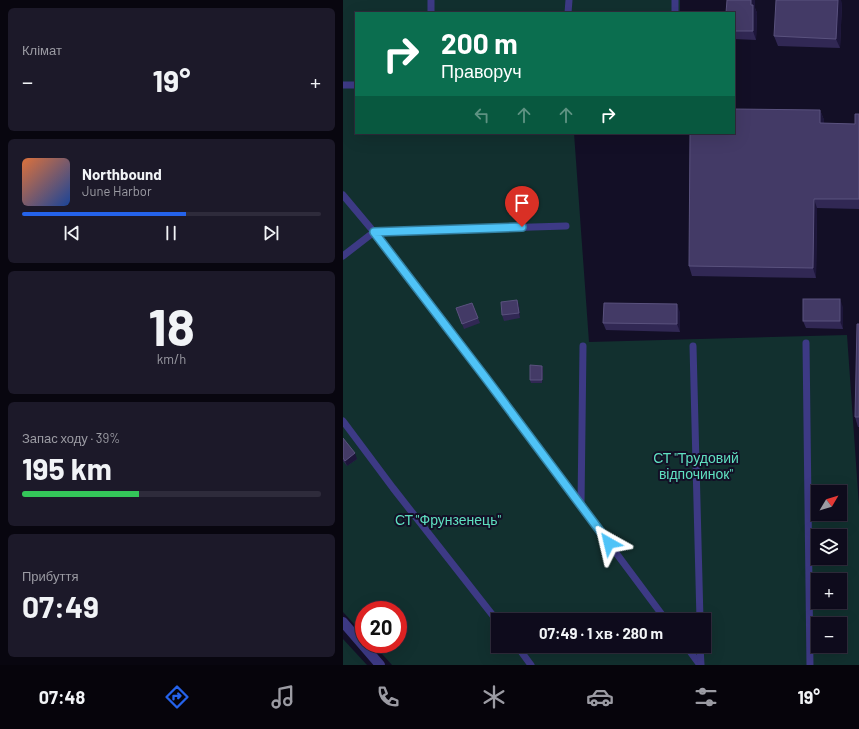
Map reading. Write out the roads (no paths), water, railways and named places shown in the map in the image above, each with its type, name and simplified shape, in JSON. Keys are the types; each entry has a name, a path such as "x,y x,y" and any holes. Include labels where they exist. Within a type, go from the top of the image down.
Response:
{"street":[{"path":"343,622 379,665"}],"lane":[{"path":"431,0 431,12"},
{"path":"568,12 569,0"},
{"path":"675,0 675,12"},
{"path":"343,85 355,84"},
{"path":"343,196 374,232 661,613"},
{"path":"343,256 374,232 566,226"},
{"path":"806,343 811,665"},
{"path":"581,505 583,346"},
{"path":"693,346 700,613"},
{"path":"343,421 393,488 491,613"},
{"path":"522,653 531,665"},
{"path":"691,653 700,665"},
{"path":"700,653 700,665"}],"park label":[{"name":"СТ \"Трудовий відпочинок\"","path":"696,466"},
{"name":"СТ \"Фрунзенець\"","path":"448,519"}]}
